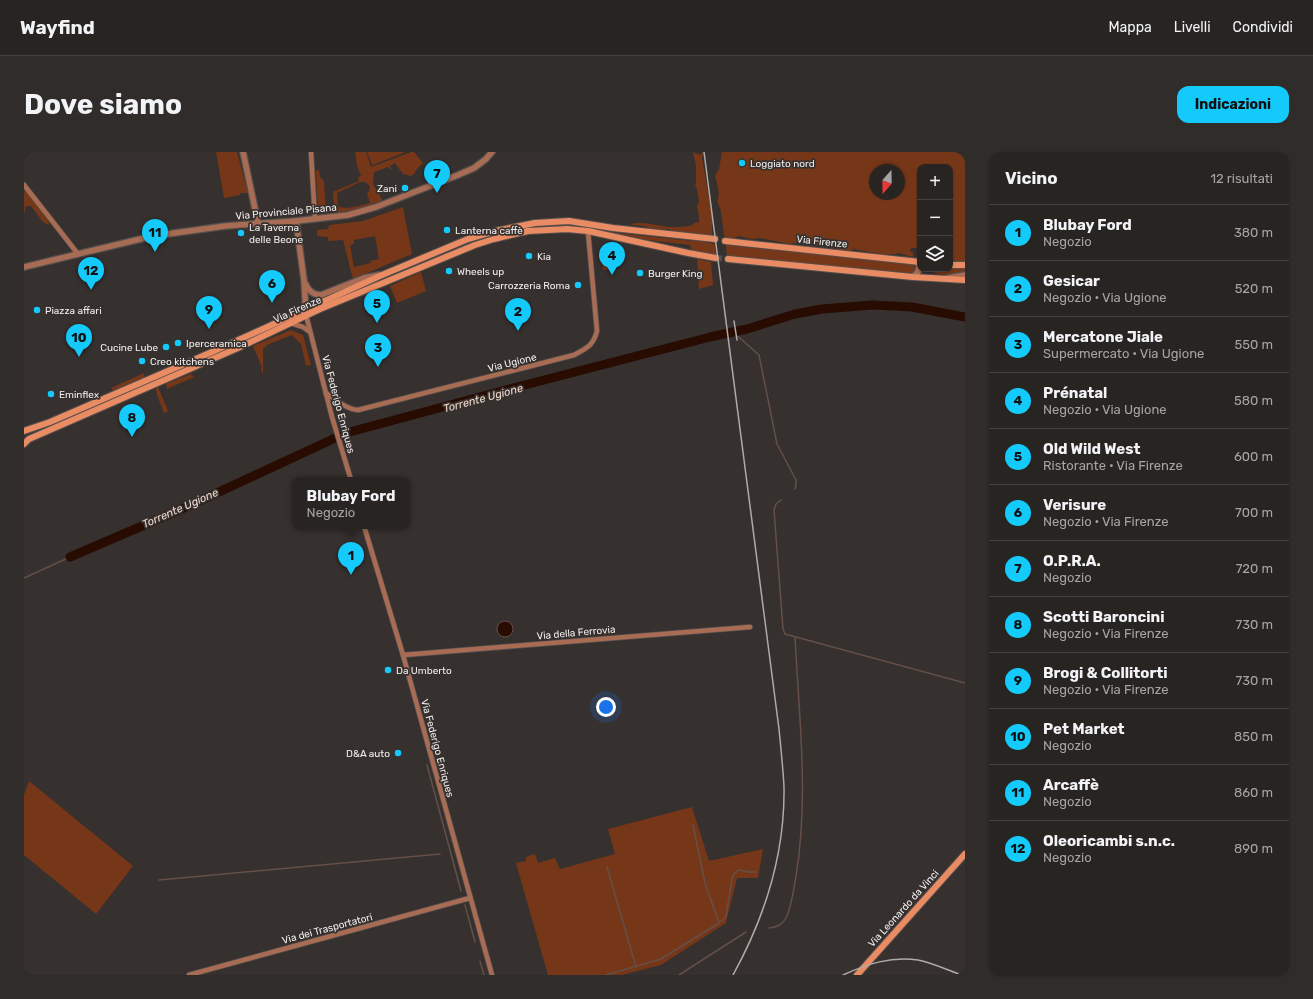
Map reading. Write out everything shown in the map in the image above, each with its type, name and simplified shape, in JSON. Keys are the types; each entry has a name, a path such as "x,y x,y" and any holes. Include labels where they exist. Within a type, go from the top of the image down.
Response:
{"main road":[{"name":"Via Firenze","path":"24,444 29,439 240,347 290,323 306,312 382,275 468,239 509,227 546,222 569,221 613,228 715,240"},
{"name":"Via Firenze","path":"24,431 69,414 306,312 494,239 539,230 567,229 588,231 716,258"},
{"name":"Via Firenze","path":"725,241 917,262"},
{"path":"728,259 913,277 965,280"},
{"path":"953,265 965,265"},
{"name":"Via Leonardo da Vinci","path":"857,975 965,854"}],"street":[{"path":"244,152 258,223"},
{"path":"311,152 314,219"},
{"name":"Via Provinciale Pisana","path":"24,267 153,236 220,226 296,221 348,215 376,207 474,168 486,159 492,152"},
{"path":"24,185 78,254"},
{"path":"296,221 304,280 306,312"},
{"name":"Via Firenze","path":"588,231 613,228"},
{"name":"Via Ugione","path":"326,393 346,407 358,410 574,355 588,348 593,342 597,331 588,231"},
{"name":"Via Firenze","path":"913,277 918,272"},
{"name":"Via Firenze","path":"304,280 310,291 316,295 321,295 364,278 382,275"},
{"path":"940,279 965,275"},
{"name":"Via Federigo Enriques","path":"306,312 332,417 349,477"},
{"path":"290,323 303,327 310,333"},
{"name":"Via Federigo Enriques","path":"365,529 403,655 492,975"},
{"name":"Via della Ferrovia","path":"403,655 750,627"},
{"name":"Via dei Trasportatori","path":"189,975 470,898"}],"shaded area":[{"path":"216,152 237,152 248,193 240,193 240,195 224,198"},
{"path":"355,152 366,152 371,167 411,152 414,152 423,163 411,176 403,174 395,163 390,166 392,169 388,167 374,172 373,184 383,201 356,210 332,213 331,209 334,208 333,192 359,181 358,177 361,176 357,166","holes":["360,182 365,182 370,186 367,194 370,203 349,208 338,206 337,193"]},
{"path":"367,152 406,152 372,165"},
{"path":"693,152 700,155 704,152 702,157 712,215 712,235 710,236 704,234 701,236 694,233 690,235 686,232 677,232 667,229 653,229 644,226 632,225 631,224 641,223 669,227 682,227 699,222 697,206 699,201 695,185 696,166"},
{"path":"722,152 965,152 965,263 953,261 953,164 917,164 917,248 911,248 910,251 914,254 912,257 899,253 884,254 854,249 845,251 822,244 816,246 803,243 790,244 739,236 735,238 726,238 724,235 721,211 717,201 719,192 715,176 719,169"},
{"path":"319,170 320,177 324,181 326,212 323,214 318,212 316,171"},
{"path":"24,191 29,193 49,222 49,225 43,222 31,206 26,206 24,214"},
{"path":"403,207 412,254 353,279 343,240 328,241 328,237 317,236 317,230 328,229 329,225 363,221","holes":["375,236 379,259 370,261 371,263 354,267 350,245 354,244 354,240"]},
{"path":"608,232 694,240 715,244 716,256 692,252 690,245 639,239"},
{"path":"726,245 911,264 914,266 915,270 909,274 727,256"},
{"path":"606,259 613,259 613,270 603,270 602,263"},
{"path":"697,259 711,262 713,285 699,289"},
{"path":"953,267 965,268 965,273 943,276 933,272 953,272"},
{"path":"421,272 426,291 397,303 390,286"},
{"path":"291,330 303,335 311,365 306,366 301,344 292,335 269,344 263,349 263,375 262,367 253,346"},
{"path":"144,373 144,377 114,391 111,388"},
{"path":"191,374 194,377 167,389 166,384"},
{"path":"158,387 168,411 164,413 157,395 156,388"},
{"path":"502,621 508,621 513,626 511,635 508,637 502,637 497,632 497,626"},
{"path":"29,781 133,866 96,914 24,855 24,795"},
{"path":"692,807 709,861 763,849 758,878 737,878 726,923 661,965 622,975 548,975 516,863 526,861 526,857 535,854 538,863 555,858 560,869 615,854 608,829"}],"waterway":[{"name":"Torrente Ugione","path":"70,557 193,504 346,433 521,386 710,337 747,329 795,314 822,309 873,305 912,307 965,317"},
{"path":"733,332 759,355 777,444 796,480 795,489"},
{"path":"781,500 776,504 774,510 783,629 785,634 965,683"},
{"name":"Torrente Ugione","path":"24,578 70,557"},
{"path":"769,928 781,924 788,914 800,847 802,817 802,757 795,637"},
{"path":"427,765 461,891"},
{"path":"693,825 705,883 719,923"},
{"path":"159,880 440,854"},
{"path":"607,867 636,967"},
{"path":"606,975 661,959 719,923 726,916 732,878 734,874 739,870 756,872"},
{"path":"465,905 475,942"},
{"path":"679,975 746,932"},
{"path":"480,961 484,975"}],"tunnel":[{"path":"716,258 728,259"}],"railway":[{"path":"704,152 779,729 784,787 781,836 771,884 755,931 733,975"},
{"path":"734,321 737,340"},
{"path":"843,975 870,964 898,959 918,960 962,975"}],"place":[{"name":"Loggiato nord","path":"742,163"},
{"name":"Zani","path":"405,188"},
{"name":"O.P.R.A.","path":"437,193"},
{"name":"Lanterna caffè","path":"447,230"},
{"name":"La Taverna delle Beone","path":"241,233"},
{"name":"Arcaffè","path":"155,252"},
{"name":"Kia","path":"529,256"},
{"name":"Wheels up","path":"449,271"},
{"name":"Burger King","path":"640,273"},
{"name":"Prénatal","path":"612,275"},
{"name":"Carrozzeria Roma","path":"578,285"},
{"name":"Oleoricambi s.n.c.","path":"91,290"},
{"name":"Verisure","path":"272,303"},
{"name":"Piazza affari","path":"37,310"},
{"name":"Old Wild West","path":"377,323"},
{"name":"Brogi & Collitorti","path":"209,329"},
{"name":"Gesicar","path":"518,331"},
{"name":"Iperceramica","path":"178,343"},
{"name":"Cucine Lube","path":"166,347"},
{"name":"Pet Market","path":"79,357"},
{"name":"Creo kitchens","path":"142,361"},
{"name":"Mercatone Jiale","path":"378,367"},
{"name":"Eminflex","path":"51,394"},
{"name":"Scotti Baroncini","path":"132,437"},
{"name":"Blubay Ford","path":"351,575"},
{"name":"Da Umberto","path":"388,670"},
{"name":"D&A auto","path":"398,753"}]}
